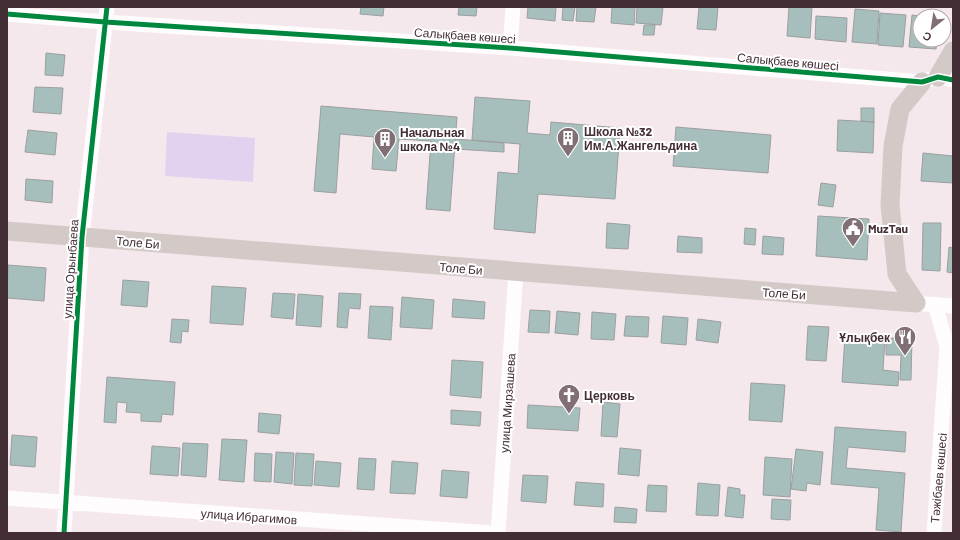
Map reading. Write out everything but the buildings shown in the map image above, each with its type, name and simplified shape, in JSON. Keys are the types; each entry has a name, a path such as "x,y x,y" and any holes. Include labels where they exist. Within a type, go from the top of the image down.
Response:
{"main road":[{"path":"916,303 897,274 890,206 893,146 900,109 938,80 953,51"},
{"name":"Толе Би","path":"7,231 916,303"}],"street":[{"name":"улица Орынбаева","path":"64,533 82,237 107,7"},
{"path":"510,48 513,7"},
{"name":"Салықбаев көшесі","path":"7,14 106,22 510,48 938,80"},
{"name":"улица Мирзашева","path":"498,533 516,272"},
{"path":"916,303 953,306"},
{"name":"Тәжібаев көшесі","path":"934,533 947,347 935,304"},
{"name":"улица Ибрагимов","path":"7,498 492,533"}],"shaded area":[{"path":"167,132 255,138 253,182 165,176"}],"cycle path":[{"path":"64,533 82,237 107,7"},
{"path":"7,14 105,22 510,48 922,82 938,77 953,80"}],"place":[{"name":"Начальная школа №4","path":"385,158"},
{"name":"Школа №32 Им.А.Жангельдина","path":"568,158"},
{"name":"MuzTau","path":"853,248"},
{"name":"Ұлықбек","path":"905,356"},
{"name":"Церковь","path":"569,414"}]}
